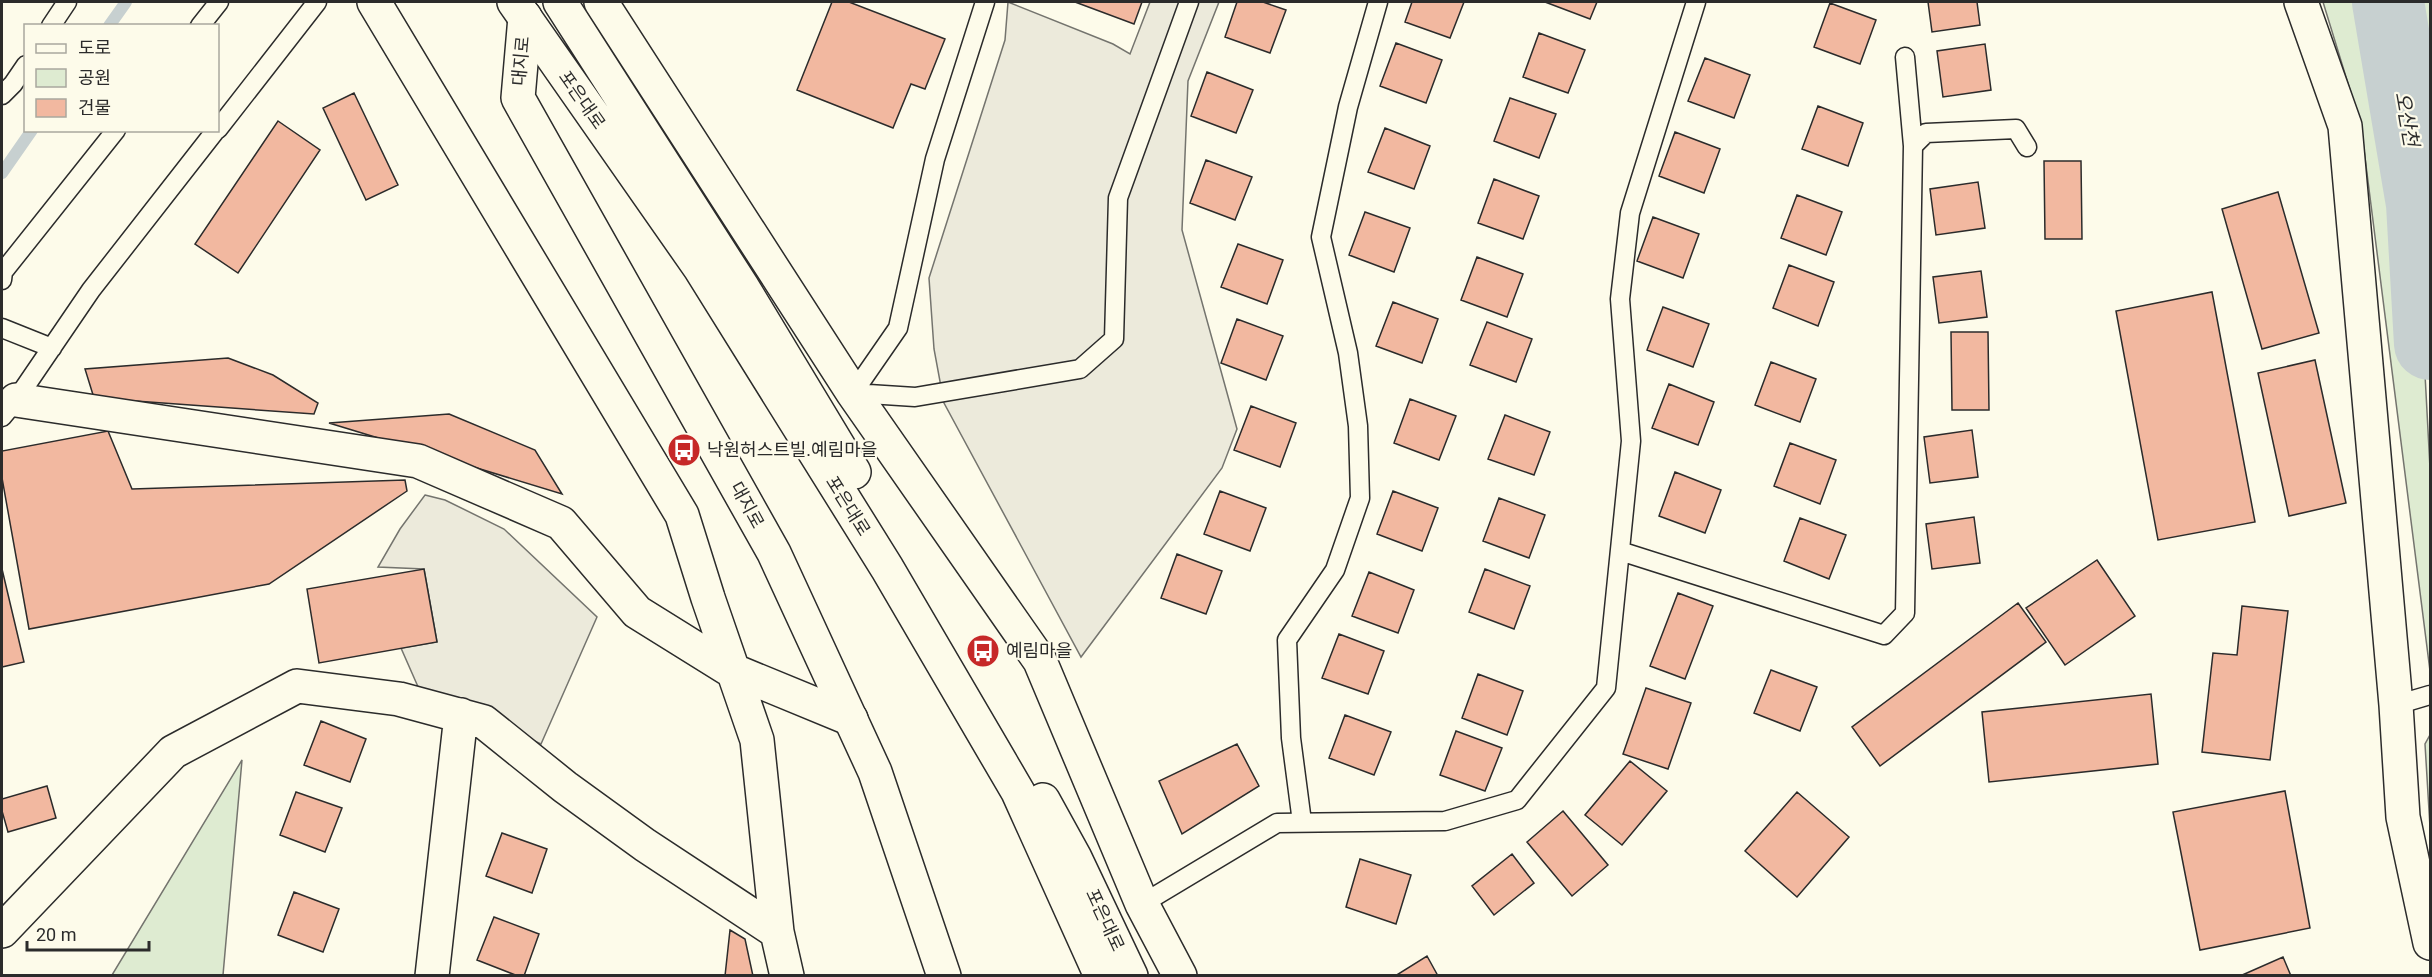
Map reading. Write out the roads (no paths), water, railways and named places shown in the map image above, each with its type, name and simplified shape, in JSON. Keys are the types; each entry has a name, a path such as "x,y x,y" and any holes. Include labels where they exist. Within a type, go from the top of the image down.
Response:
{"main road":[{"path":"374,2 682,515 757,740 777,932 787,975"},
{"name":"포은대로","path":"560,2 743,288 944,624 1075,858 1131,975"},
{"path":"601,2 853,393 1040,661 1142,904 1180,975"},
{"path":"2301,2 2345,126 2417,699 2403,817 2430,943"},
{"name":"포은대로","path":"520,10 700,268 887,568 1018,792 1101,975"},
{"name":"대지로","path":"520,10 518,98 774,553 875,772 944,975"},
{"path":"9,408 418,461 561,523 637,612 733,671 851,719"},
{"path":"4,925 173,752 297,686 399,699 484,722 565,787 636,839 777,932"},
{"path":"432,975 461,715"}],"lane":[{"path":"52,24 66,2"},
{"path":"202,24 219,2"},
{"path":"219,127 317,2"},
{"path":"853,393 898,328 934,159 985,2"},
{"path":"853,393 915,397 1080,369 1114,339 1118,198 1189,2"},
{"path":"1302,822 1291,738 1287,640 1335,570 1360,498 1358,426 1348,353 1321,237 1348,107 1377,2"},
{"path":"1142,904 1277,823 1445,821 1517,800 1606,688 1631,441 1620,299 1630,213 1696,2"},
{"path":"1620,551 1884,635 1905,613 1913,146 1905,57"},
{"path":"2,95 14,84 24,69"},
{"path":"1913,146 1926,133 2016,129 2027,147"},
{"path":"2,280 3,272 114,132"},
{"path":"9,408 91,290 215,132"},
{"path":"2,328 52,348"}],"waterway":[{"path":"110,24 126,2"},
{"name":"오산천","path":"2388,2 2422,204 2430,344"},
{"path":"2,173 31,132"}],"place":[{"name":"낙원허스트빌.예림마을","path":"684,450"},
{"name":"예림마을","path":"983,651"}]}
